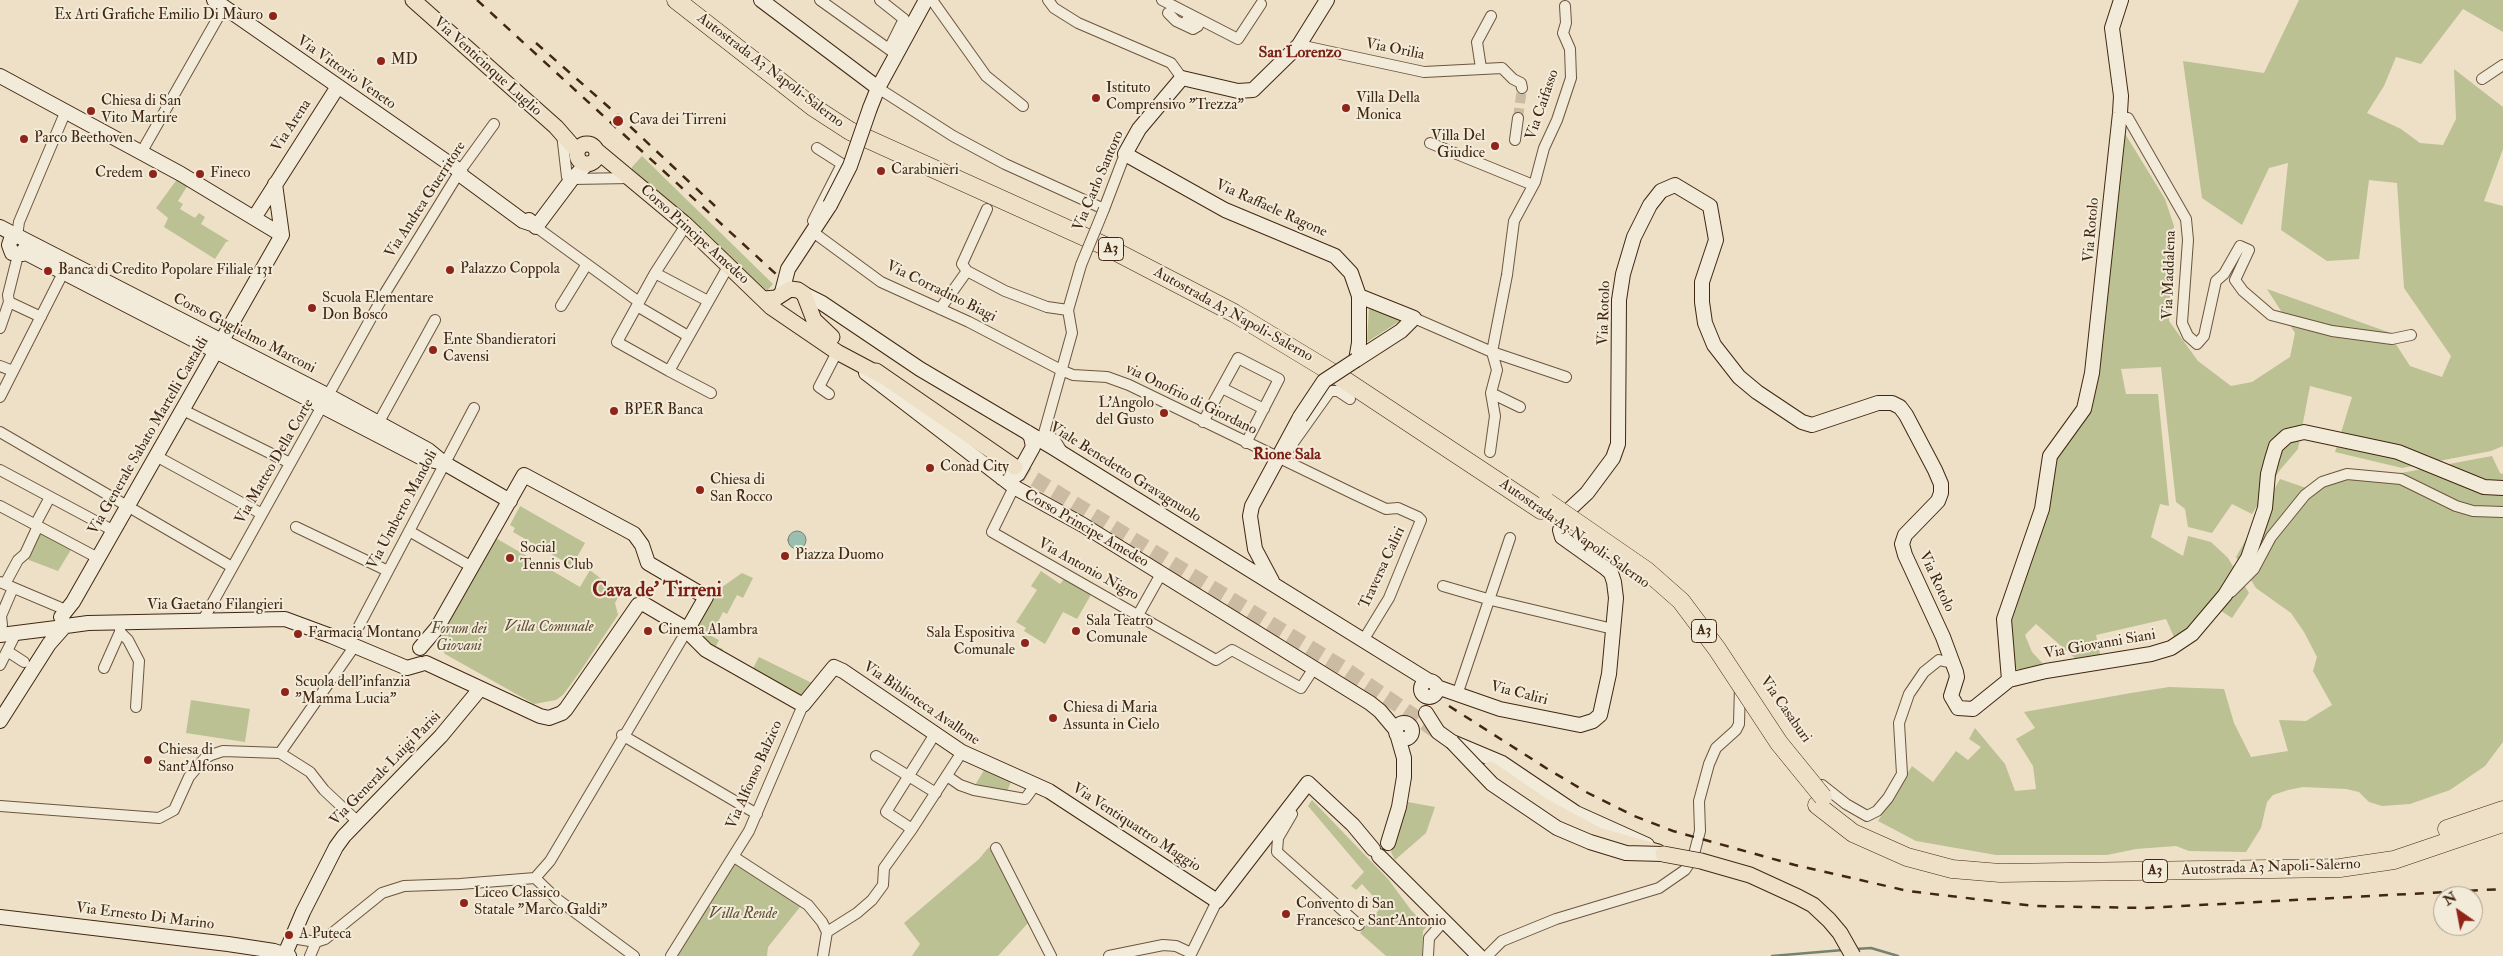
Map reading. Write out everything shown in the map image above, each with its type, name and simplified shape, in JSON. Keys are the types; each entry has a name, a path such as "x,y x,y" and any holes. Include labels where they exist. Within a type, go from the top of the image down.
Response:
{"highway":[{"name":"Autostrada A3 Napoli-Salerno","path":"676,0 813,107 850,131 922,166 1105,246 1219,305 1346,381 1639,565 1681,601 1717,649 1820,801 1853,833 1907,858 1952,869 2000,873 2340,868 2394,860 2503,823"},
{"name":"Autostrada A3 Napoli-Salerno","path":"694,0 819,97 855,121 897,142 1111,237 1216,291 1359,376 1544,506"},
{"name":"Autostrada A3 Napoli-Salerno","path":"1820,801 1870,830 1910,847 1950,858 1993,861 2347,856 2372,853 2503,810"}],"main road":[{"name":"Via Venticinque Luglio","path":"413,0 562,134"},
{"path":"562,134 598,166 627,176"},
{"name":"Corso Principe Amedeo","path":"627,176 686,225 771,307 837,352"},
{"path":"764,299 794,289 802,290 818,326 884,377 1015,467"},
{"path":"781,294 785,316"},
{"path":"837,352 884,377"},
{"path":"1490,769 1541,804 1598,835 1663,854 1701,860 1750,875 1798,897 1813,905 1828,920 1840,933 1854,956"}],"street":[{"path":"761,0 878,88 953,136 1005,164 1104,209"},
{"path":"820,0 893,52"},
{"path":"781,294 788,269 830,205 850,166 870,108 893,52 904,19 880,0"},
{"path":"893,52 926,0"},
{"path":"932,0 986,76 1023,106"},
{"path":"1048,0 1054,8 1078,23 1171,63 1182,78 1238,91 1253,90 1299,45 1327,0"},
{"path":"1162,0 1171,9 1238,40 1260,4"},
{"name":"Via Rotolo","path":"1593,721 1600,715 1606,692 1616,598 1611,574 1577,549 1574,538 1575,527 1587,493 1614,458 1618,444 1620,300 1629,252 1642,220 1662,191 1675,185 1710,206 1716,240 1702,282 1705,323 1714,345 1724,360 1756,392 1802,422 1812,425 1878,403 1892,403 1900,407 1941,484 1941,493 1938,501 1905,535 1902,544 1957,677 1951,696 1958,708 1974,709 2009,680 2004,620 2042,509 2050,456 2087,403 2104,273 2120,116 2120,96 2112,28 2121,0"},
{"path":"140,152 219,4"},
{"name":"Via Vittorio Veneto","path":"219,4 337,88 460,171 466,172 523,213 534,225"},
{"name":"Via Caifasso","path":"1492,352 1507,274 1514,221 1533,186 1544,148 1557,120 1570,78 1570,49 1563,33 1566,23 1565,6"},
{"path":"1481,68 1477,42 1491,16"},
{"name":"Via Orilia","path":"1299,45 1424,72 1502,68 1513,79 1521,83 1522,88"},
{"path":"2482,79 2503,64"},
{"path":"0,76 65,113 140,152 282,235"},
{"name":"Via Carlo Santoro","path":"1068,310 1081,265 1125,154 1140,129 1182,78"},
{"name":"Via Arena","path":"258,221 275,184 337,88"},
{"path":"0,328 8,295 13,239 65,113"},
{"name":"Via Maddalena","path":"2120,116 2128,118 2186,219 2188,240 2182,323 2188,336 2198,344 2204,336 2216,281 2224,274 2240,246 2249,250 2235,280 2243,291 2271,315 2332,331 2392,339 2411,335"},
{"path":"1515,140 1518,118"},
{"name":"Via Andrea Guerritore","path":"385,292 460,171 494,124"},
{"path":"562,134 569,178"},
{"path":"1430,143 1533,186"},
{"path":"803,246 810,226 852,144"},
{"path":"817,148 842,164"},
{"name":"Via Raffaele Ragone","path":"1125,154 1225,210 1335,256 1351,273 1359,296 1359,343 1356,360"},
{"path":"586,155 574,168 569,178 534,225 638,304 688,336"},
{"path":"569,178 627,176"},
{"path":"275,184 282,235"},
{"path":"987,209 962,264 967,271 1005,291 1047,307 1068,310 1072,333 1044,433 1055,440 1060,451"},
{"path":"258,221 270,222 279,211"},
{"path":"686,225 655,273 617,342 711,393"},
{"name":"Via Corradino Biagi","path":"813,232 881,282 940,309 1061,370"},
{"name":"Via Generale Sabato Martelli Castaldi","path":"0,721 49,644 282,235"},
{"name":"Corso Guglielmo Marconi","path":"13,239 63,273 111,291"},
{"name":"Corso Guglielmo Marconi","path":"13,239 375,427 428,450 444,463 510,501"},
{"path":"561,306 587,264"},
{"path":"669,371 729,265"},
{"path":"788,269 793,282 802,290"},
{"path":"940,309 967,271"},
{"path":"0,397 63,273"},
{"path":"655,273 708,301"},
{"name":"Viale Benedetto Gravagnuolo","path":"802,290 920,369 1060,451 1238,563 1364,639 1431,690"},
{"name":"Via Matteo Della Corte","path":"203,620 385,292"},
{"path":"1359,296 1492,352 1566,377"},
{"path":"5,305 41,317"},
{"path":"375,427 435,320"},
{"path":"1274,584 1266,572 1256,549 1250,527 1252,506 1300,417 1324,381 1419,321"},
{"path":"829,394 819,387 837,352"},
{"name":"Corso Principe Amedeo","path":"837,352 1002,478 1083,525 1314,668 1375,707 1404,733 1404,777 1393,826 1381,846"},
{"path":"1490,452 1495,416 1491,394 1496,370 1492,352"},
{"path":"1203,422 1238,358 1271,374 1279,379 1246,443"},
{"path":"0,366 12,371"},
{"name":"via Onofrio di Giordano","path":"1061,370 1073,374 1114,380 1354,494"},
{"path":"1222,388 1264,409"},
{"path":"1278,458 1287,453 1330,391 1338,390 1350,399"},
{"path":"1491,394 1520,407"},
{"name":"Via Umberto Mandoli","path":"359,626 474,408"},
{"path":"183,410 290,463"},
{"path":"1002,478 1012,478 1018,474 1033,446 1031,437 1026,431"},
{"path":"0,432 232,568"},
{"name":"Via Giovanni Siani","path":"2009,680 2046,671 2151,654 2171,648 2192,634 2225,595 2248,558 2264,508 2268,474 2276,446 2287,436 2304,432 2398,452 2484,487 2503,488"},
{"path":"1020,490 1040,452 1047,448 1060,451"},
{"path":"156,456 262,514"},
{"path":"0,470 114,531"},
{"path":"310,956 316,942 340,927 382,893 404,886 535,878 550,860 622,736 686,632 706,596 648,563 642,544 634,534 524,474 436,628 426,656 446,671 539,722 558,721 573,710 638,612 645,610 680,631 686,632"},
{"path":"2225,595 2230,593 2254,569 2271,537 2304,495 2322,482 2347,474 2401,479 2456,506 2473,511 2503,512"},
{"name":"Via Antonio Nigro","path":"1020,490 992,532 1216,660 1232,650 1301,688 1314,668"},
{"name":"Traversa Caliri","path":"1354,494 1386,509 1398,508 1421,520 1389,598 1364,639"},
{"path":"1,623 6,585 18,560 25,554 36,525 50,497"},
{"path":"0,506 98,558"},
{"path":"296,527 388,571"},
{"path":"409,531 472,567"},
{"path":"1458,692 1491,600 1510,538"},
{"path":"1238,563 1246,563 1256,549"},
{"path":"1138,614 1161,574"},
{"path":"6,585 64,618"},
{"path":"1443,586 1491,600 1613,629"},
{"path":"484,691 497,694 540,716 549,718 562,713 638,605 644,604 683,627 706,650 804,705"},
{"name":"Via Gaetano Filangieri","path":"1,623 16,633 64,618 120,627 203,620 285,620 331,636 406,668 426,656"},
{"path":"104,668 120,627"},
{"path":"120,627 139,661 136,707"},
{"path":"0,665 16,633"},
{"path":"280,753 354,647"},
{"path":"7,651 24,662"},
{"name":"Via Casaburi","path":"1487,956 1502,941 1556,919 1660,888 1685,870 1692,858 1700,832 1700,801 1709,764 1716,748 1736,730 1739,724 1741,674 1794,750 1822,784 1834,795 1867,816 1877,811 1888,798 1902,774 1899,724 1909,694 1924,672 1939,660 1952,663"},
{"name":"Via Alfonso Balzico","path":"671,956 734,856 757,814 804,705 834,667"},
{"name":"Via Biblioteca Avallone","path":"834,667 962,752 1013,776 1036,784"},
{"path":"1404,733 1426,713 1431,690"},
{"path":"1404,733 1431,690"},
{"name":"Via Caliri","path":"1431,690 1458,692 1500,709 1580,725 1593,721"},
{"name":"Via Generale Luigi Parisi","path":"287,955 292,938 336,848 358,822 484,691"},
{"path":"1426,713 1438,732 1452,742 1492,784 1557,828 1590,842 1626,853 1663,854"},
{"path":"1404,733 1438,732"},
{"path":"912,829 886,812 935,734"},
{"path":"622,736 757,814"},
{"path":"1452,742 1502,763 1576,813 1663,854"},
{"path":"0,806 159,818 174,810 192,773 204,759 212,754 223,751 280,753 310,772 324,790 358,822"},
{"path":"826,932 857,913 872,900 883,885 884,868 962,752"},
{"path":"876,756 936,793"},
{"path":"946,776 960,785 974,790 1025,799 1036,784"},
{"path":"1109,956 1163,944 1176,946 1190,955 1217,901 1308,783 1353,825 1381,846 1392,870 1479,956"},
{"name":"Via Ventiquattro Maggio","path":"1036,784 1120,836 1217,901"},
{"path":"1288,810 1292,814 1278,838 1277,852 1359,925"},
{"path":"996,848 1051,956"},
{"path":"734,856 808,905 822,922 826,932 823,956"},
{"path":"535,878 557,899 634,956"},
{"name":"Via Ernesto Di Marino","path":"0,917 116,929 228,944 287,955"},
{"path":"1428,956 1429,938 1444,921"},
{"path":"292,938 316,942"}],"green space":[{"path":"2299,0 2503,0 2503,32 2463,9 2421,64 2396,57 2384,86 2367,113 2401,129 2420,143 2443,145 2456,119 2454,69 2503,107 2503,149 2484,201 2503,206 2503,446 2491,451 2402,468 2335,452 2352,397 2310,386 2298,449 2280,470 2252,514 2232,504 2212,533 2188,527 2185,509 2176,502 2161,367 2121,369 2126,394 2158,394 2169,506 2160,504 2151,537 2183,556 2188,536 2211,542 2228,558 2249,593 2232,618 2212,605 2190,630 2174,637 2166,619 2096,635 2101,658 2077,660 2036,624 2025,635 2032,652 2046,667 2027,670 2015,669 2013,667 2010,621 2048,511 2056,458 2093,405 2110,274 2124,132 2165,199 2174,226 2169,321 2198,361 2231,386 2252,382 2290,357 2295,333 2267,289 2388,332 2410,366 2442,377 2451,356 2404,288 2397,183 2369,180 2359,259 2327,261 2281,230 2288,163 2269,168 2242,225 2202,198 2183,61 2264,73"},
{"path":"642,156 773,284 765,293 632,172 632,167"},
{"path":"178,178 188,185 178,201 183,204 180,209 195,218 199,213 205,217 201,224 229,241 226,242 215,259 164,227 168,218 156,208"},
{"path":"1369,306 1403,319 1367,342"},
{"path":"2492,456 2500,473 2503,474 2503,742 2485,766 2450,790 2410,804 2382,806 2369,802 2359,792 2346,789 2303,787 2288,790 2273,795 2267,802 2261,828 2246,852 2189,851 2176,846 2136,849 2107,855 1996,855 1916,841 1878,821 1912,766 1933,782 1956,751 1968,760 1981,747 1969,739 1975,728 2005,764 2015,791 2036,789 2033,766 2016,739 2035,728 2024,712 2131,693 2169,687 2224,689 2234,723 2251,757 2288,751 2279,720 2306,721 2332,705 2313,671 2317,657 2304,632 2291,613 2256,588 2236,557 2280,479 2315,491 2347,477 2397,482 2401,473"},
{"path":"520,506 585,543 572,566 513,532 515,528 510,525"},
{"path":"39,531 72,548 58,571 29,560 27,555"},
{"name":"Villa Comunale","path":"494,537 580,587 590,570 620,594 615,603 618,615 563,695 556,700 534,704 445,654 439,645 438,634"},
{"path":"1041,571 1060,584 1064,579 1092,593 1077,619 1063,612 1045,644 1024,631 1026,628 1016,622 1037,590 1031,586"},
{"path":"742,573 753,578 743,598 737,595 727,614 723,612 711,636 719,640 716,646 723,649 720,655 691,633 715,592"},
{"path":"759,657 812,683 801,700 751,672"},
{"path":"191,700 250,709 245,742 186,733"},
{"path":"984,770 1011,782 1006,794 974,787"},
{"path":"1312,800 1388,879 1411,910 1427,926 1423,931 1422,956 1386,956 1360,933 1382,906 1362,884 1356,890 1351,886 1364,872 1308,806"},
{"path":"1408,802 1435,807 1426,833 1395,860 1391,852"},
{"path":"989,847 1028,923 998,956 912,956 920,944 904,923 979,859"},
{"name":"Villa Rende","path":"734,857 804,902 768,947 767,956 671,956"}],"shaded area":[{"path":"797,531 803,534 806,540 803,546 797,549 791,546 788,540 791,534"}],"waterway":[{"path":"1856,949 1871,948 1898,956"},
{"path":"1772,956 1843,950"}],"tunnel":[{"path":"1518,118 1522,88"},
{"path":"1015,467 1345,669 1439,733"}],"railway":[{"path":"477,0 777,275"},
{"path":"536,43 620,117 715,206"},
{"path":"1449,706 1588,793 1634,816 1673,831 1795,865 1908,891 2034,906 2144,908 2503,889"}],"place":[{"name":"Ex Arti Grafiche Emilio Di Mauro","path":"273,16"},
{"name":"MD","path":"381,61"},
{"name":"Istituto Comprensivo \"Trezza\"","path":"1096,98"},
{"name":"Villa Della Monica","path":"1346,108"},
{"name":"Chiesa di San Vito Martire","path":"91,111"},
{"name":"Cava dei Tirreni","path":"618,121"},
{"name":"Parco Beethoven","path":"24,139"},
{"name":"Villa Del Giudice","path":"1495,146"},
{"name":"Carabinieri","path":"881,171"},
{"name":"Credem","path":"153,174"},
{"name":"Fineco","path":"200,174"},
{"name":"Palazzo Coppola","path":"450,270"},
{"name":"Banca di Credito Popolare Filiale 131","path":"48,271"},
{"name":"Scuola Elementare Don Bosco","path":"312,308"},
{"name":"Ente Sbandieratori Cavensi","path":"433,350"},
{"name":"BPER Banca","path":"614,411"},
{"name":"L'Angolo del Gusto","path":"1164,413"},
{"name":"Conad City","path":"930,468"},
{"name":"Chiesa di San Rocco","path":"700,490"},
{"name":"Piazza Duomo","path":"785,556"},
{"name":"Social Tennis Club","path":"510,558"},
{"name":"Cinema Alambra","path":"648,631"},
{"name":"Sala Teatro Comunale","path":"1076,631"},
{"name":"Farmacia Montano","path":"298,634"},
{"name":"Sala Espositiva Comunale","path":"1025,643"},
{"name":"Scuola dell'infanzia \"Mamma Lucia\"","path":"285,692"},
{"name":"Chiesa di Maria Assunta in Cielo","path":"1053,718"},
{"name":"Chiesa di Sant'Alfonso","path":"148,760"},
{"name":"Liceo Classico Statale \"Marco Galdi\"","path":"464,903"},
{"name":"Convento di San Francesco e Sant'Antonio","path":"1286,914"},
{"name":"A Puteca","path":"289,935"}],"district":[{"name":"San Lorenzo","path":"1300,54"},
{"name":"Rione Sala","path":"1287,456"},
{"name":"Cava de' Tirreni","path":"657,592"}],"park label":[{"name":"Forum dei Giovani","path":"459,638"}]}
